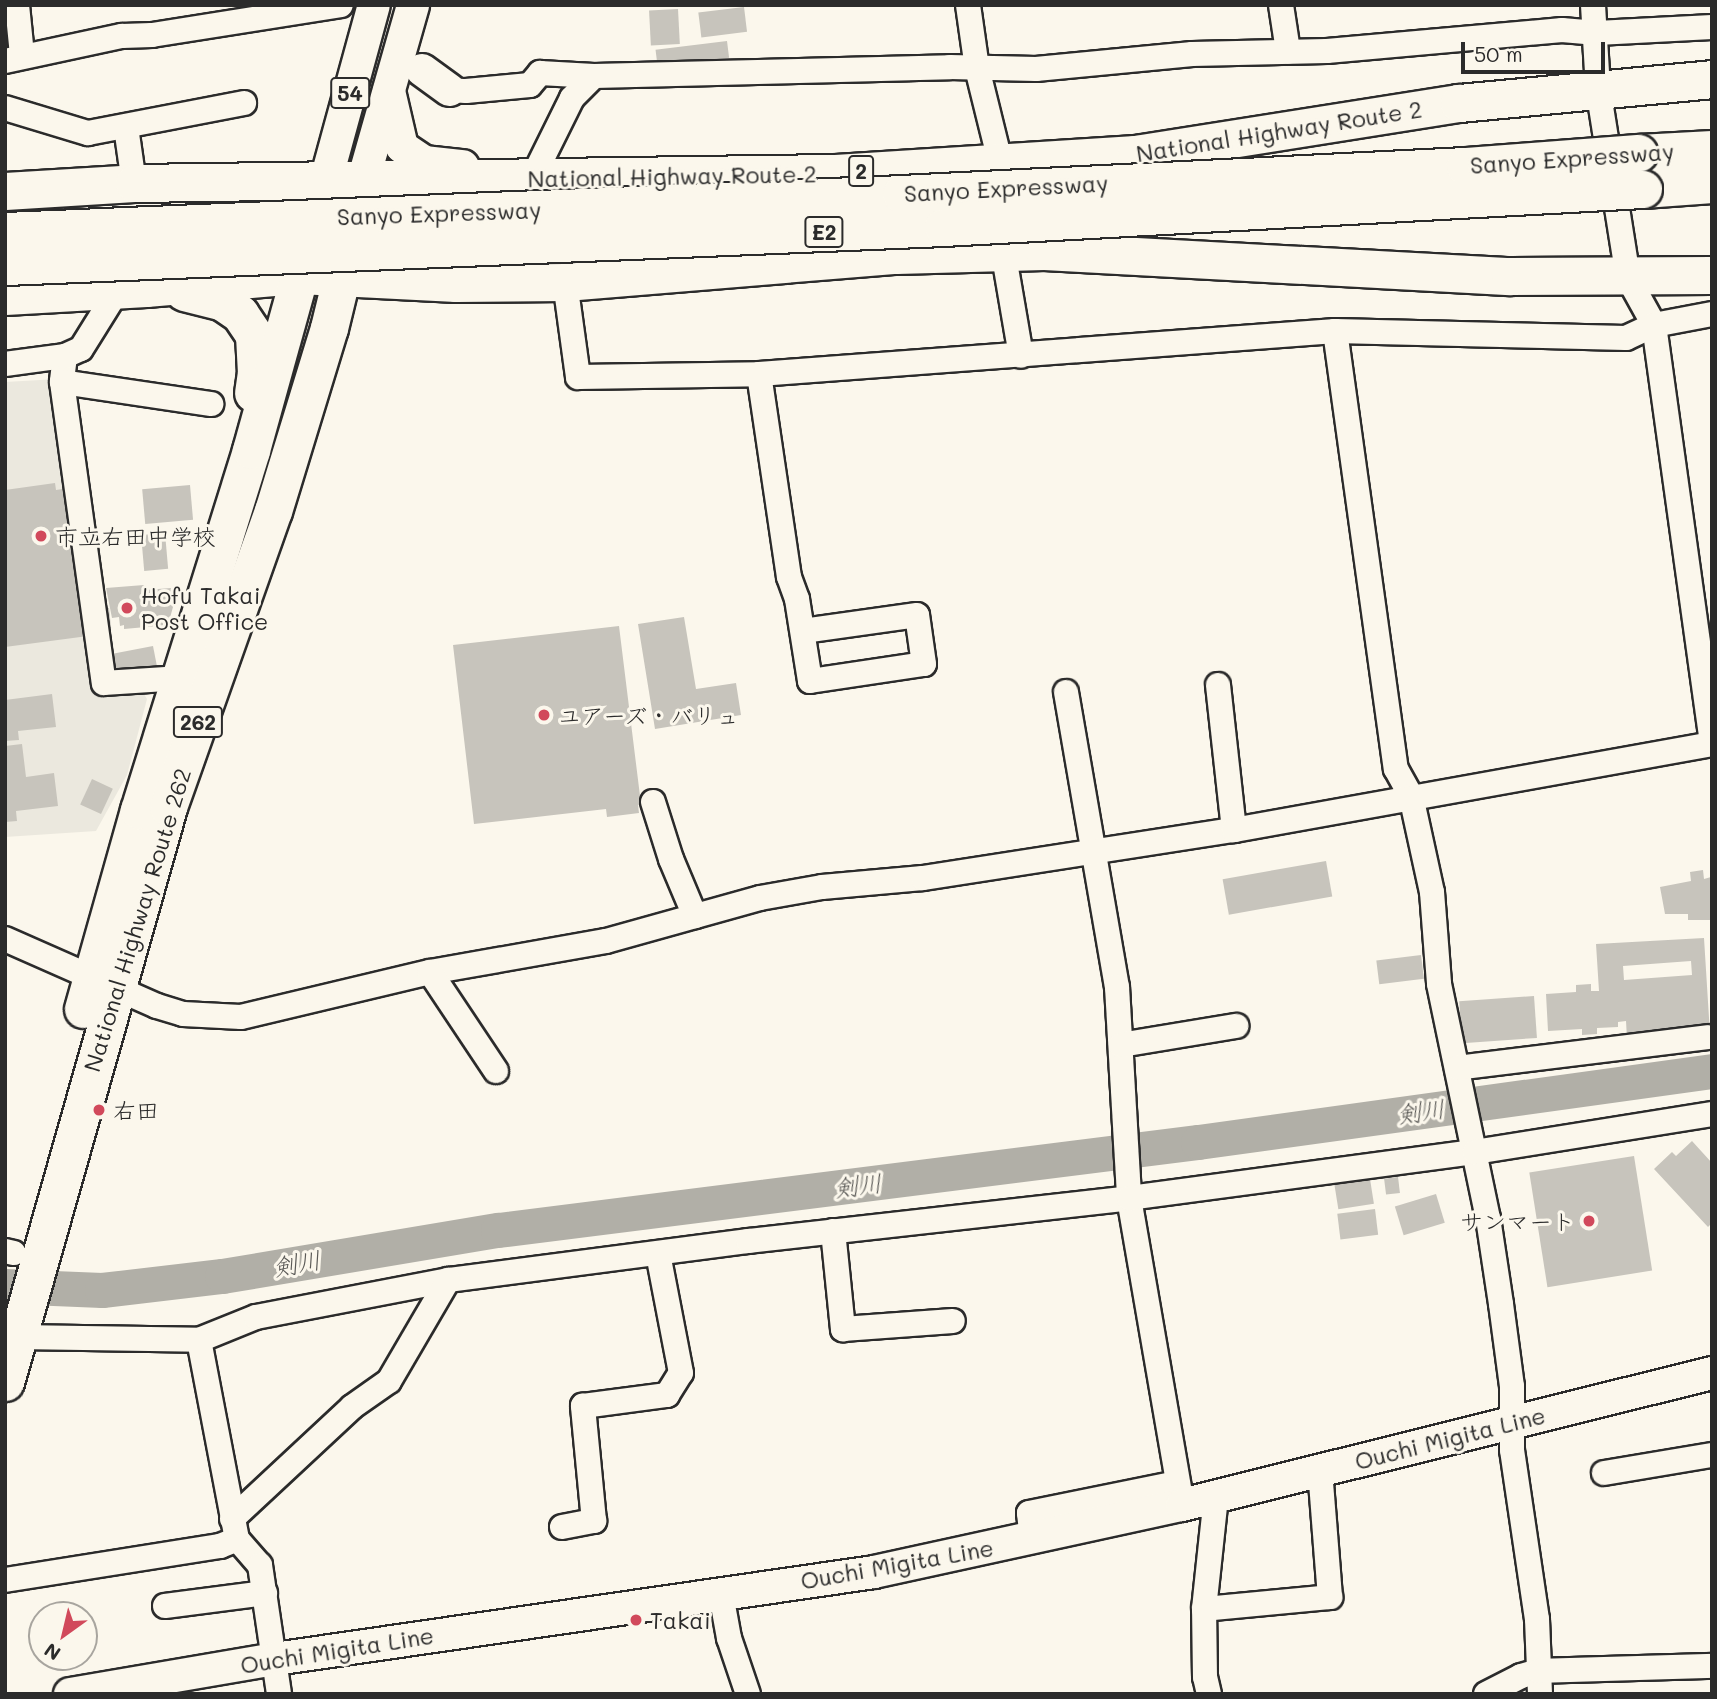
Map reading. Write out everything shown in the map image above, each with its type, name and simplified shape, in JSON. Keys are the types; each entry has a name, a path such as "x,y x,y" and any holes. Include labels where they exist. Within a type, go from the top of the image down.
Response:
{"highway":[{"name":"National Highway Route 2","path":"5,193 134,183 834,173 1136,154 1392,113 1598,88 1712,79"},
{"name":"Sanyo Expressway","path":"5,231 929,192 1465,166 1712,149"},
{"name":"National Highway Route 262","path":"103,983 139,810 251,450 326,180"},
{"name":"National Highway Route 262","path":"5,1382 14,1332 15,1263 103,983 274,511 329,328 363,181"},
{"name":"Sanyo Expressway","path":"5,265 943,227 1712,184"},
{"path":"5,193 142,212 236,238 280,262 297,277 309,290 329,328"},
{"path":"5,296 343,275 456,283 565,282 896,255 1044,251 1176,256 1364,271 1628,278 1712,275"},
{"path":"132,288 202,294 240,314 254,335 256,372 249,419 251,450"}],"main road":[{"name":"54","path":"326,180 374,5"},
{"name":"54","path":"363,181 402,75 413,5"},
{"path":"450,90 402,75 402,147 424,162 478,168 518,179"},
{"name":"Ouchi Migita Line","path":"70,1694 275,1659 874,1572 1032,1538 1179,1494 1216,1496 1712,1373"}],"street":[{"path":"17,5 14,58 122,36 152,35 341,5"},
{"path":"968,5 977,68 997,149"},
{"path":"1281,5 1288,51"},
{"path":"5,939 103,983 183,1014 241,1017 430,972 606,941 760,898 822,887 923,878 1234,830 1712,743 1654,325 1628,278 1598,88 1597,33 1593,5"},
{"path":"450,90 530,85 540,74 594,76 755,70 1036,69 1192,54 1328,51 1562,30 1597,33 1712,27"},
{"path":"518,179 572,98 594,76"},
{"path":"5,108 88,133 244,103"},
{"path":"125,127 134,183"},
{"path":"1006,268 1021,356"},
{"path":"565,282 578,377 759,374 1335,331 1626,338 1654,325 1712,314"},
{"path":"5,364 65,356 81,349 132,288"},
{"path":"1335,331 1396,769 1411,796 1432,892 1439,984 1502,1304 1511,1386 1512,1450 1537,1619 1539,1683"},
{"path":"65,356 62,382 104,683 181,678"},
{"path":"759,374 789,578 803,632 810,681 924,664 917,615 803,632"},
{"path":"62,382 211,404"},
{"path":"1218,685 1234,830"},
{"path":"1066,692 1116,987 1124,1074 1129,1198 1179,1494"},
{"path":"653,802 671,859 695,916"},
{"path":"430,972 496,1071"},
{"path":"1121,1045 1236,1026"},
{"path":"1459,1075 1707,1037"},
{"path":"14,1332 199,1340 256,1317 448,1280 833,1231 1129,1198 1712,1114"},
{"path":"833,1231 843,1329 953,1321"},
{"path":"562,1527 594,1521 583,1406 667,1395 681,1373 657,1253"},
{"path":"5,1580 220,1546 352,1407 389,1381 448,1280"},
{"path":"199,1340 234,1529 260,1565 279,1694"},
{"path":"1604,1474 1712,1455"},
{"path":"1204,1609 1330,1597 1320,1471"},
{"path":"1209,1694 1205,1677 1204,1609 1216,1496"},
{"path":"165,1606 265,1593"},
{"path":"721,1594 729,1638 748,1694"},
{"path":"1486,1694 1521,1676 1539,1683 1712,1666"}],"shaded area":[{"name":"市立右田中学校","path":"58,379 98,696 142,691 147,699 127,775 96,831 5,837 5,382"}],"building":[{"path":"744,7 747,32 701,37 698,13"},
{"path":"678,9 680,44 651,45 649,11"},
{"path":"727,41 729,58 658,67 656,50"},
{"path":"55,483 56,490 69,488 88,636 5,647 5,490"},
{"path":"190,485 193,520 145,524 142,489"},
{"path":"165,533 168,569 144,571 141,535"},
{"path":"144,585 145,590 171,588 173,607 168,625 124,629 124,625 120,626 119,617 112,618 106,588"},
{"path":"109,608 111,628 102,629 100,609"},
{"path":"684,617 696,689 736,683 741,715 655,729 638,624"},
{"path":"619,626 641,804 638,805 639,813 607,817 606,809 474,824 453,645"},
{"path":"153,646 157,667 113,675 109,655"},
{"path":"52,694 56,727 18,731 19,740 5,741 5,700"},
{"path":"22,744 26,777 54,773 58,806 16,811 17,821 5,822 5,746"},
{"path":"92,779 113,789 101,814 80,804"},
{"path":"1326,861 1332,896 1229,915 1223,879"},
{"path":"1703,870 1704,879 1711,877 1712,920 1688,920 1688,914 1665,914 1660,887 1691,881 1690,872"},
{"path":"1704,938 1710,1034 1627,1039 1626,1021 1618,1022 1618,1027 1597,1028 1597,1034 1582,1035 1582,1029 1548,1031 1546,994 1576,992 1576,985 1591,984 1591,991 1599,991 1596,944","holes":["1691,961 1692,975 1624,980 1623,966"]},
{"path":"1421,955 1424,979 1379,984 1376,960"},
{"path":"1534,996 1537,1038 1462,1043 1459,1001"},
{"path":"1692,1141 1712,1163 1712,1223 1708,1227 1654,1169 1672,1152 1676,1156"},
{"path":"1634,1156 1652,1271 1547,1287 1529,1173"},
{"path":"1398,1177 1400,1193 1386,1195 1384,1179"},
{"path":"1370,1179 1374,1204 1338,1209 1334,1185"},
{"path":"1436,1194 1445,1223 1404,1235 1395,1207"},
{"path":"1375,1209 1378,1235 1340,1239 1337,1214"}],"waterway":[{"name":"剣川","path":"5,1286 102,1290 222,1276 498,1230 1198,1142 1712,1071"}],"place":[{"name":"市立右田中学校","path":"41,536"},
{"name":"Hofu Takai Post Office","path":"127,608"},
{"name":"ユアーズ・バリュ","path":"544,715"},
{"name":"右田","path":"99,1110"},
{"name":"サンマート","path":"1589,1221"},
{"name":"Takai","path":"636,1620"}]}
